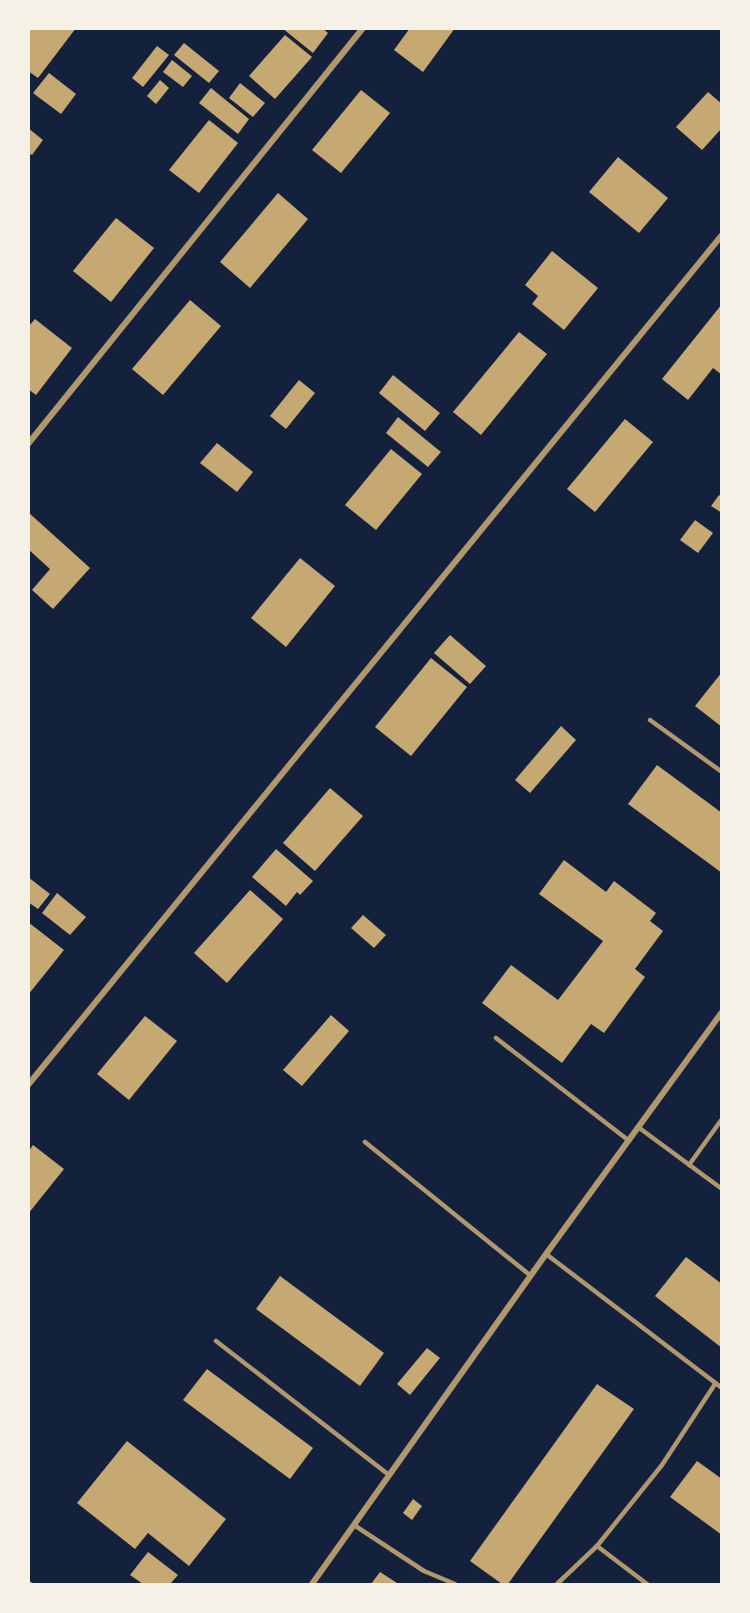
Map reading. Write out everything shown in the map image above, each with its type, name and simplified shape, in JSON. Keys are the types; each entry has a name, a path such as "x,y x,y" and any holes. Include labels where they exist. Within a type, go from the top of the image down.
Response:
{"street":[{"path":"28,444 363,28"},
{"path":"28,1085 722,235"},
{"path":"312,1584 546,1254 722,1012"}],"lane":[{"path":"650,720 722,772"},
{"path":"496,1038 628,1140"},
{"path":"689,1165 722,1119"},
{"path":"638,1127 722,1189"},
{"path":"365,1142 531,1276"},
{"path":"546,1254 722,1388"},
{"path":"216,1341 389,1475"},
{"path":"557,1584 597,1546 662,1465 716,1383"},
{"path":"354,1525 424,1571 455,1584"},
{"path":"597,1546 647,1584"}],"building":[{"path":"29,28 76,28 38,78 28,71"},
{"path":"282,28 322,28 328,33 313,53"},
{"path":"410,28 455,28 423,72 394,50"},
{"path":"285,35 312,57 275,99 249,76"},
{"path":"184,43 219,71 209,83 174,55"},
{"path":"157,46 169,55 143,87 132,78"},
{"path":"172,60 192,76 183,87 163,72"},
{"path":"49,73 76,94 61,114 33,93"},
{"path":"160,80 169,88 156,104 147,96"},
{"path":"240,83 265,103 253,117 229,98"},
{"path":"211,88 249,119 238,134 199,103"},
{"path":"361,90 390,113 341,173 312,150"},
{"path":"708,92 722,104 722,128 702,150 676,127"},
{"path":"209,120 238,143 199,193 169,170"},
{"path":"28,128 43,140 32,155 28,153"},
{"path":"618,157 668,198 639,233 589,192"},
{"path":"278,193 308,219 250,288 220,262"},
{"path":"116,218 154,248 111,302 73,271"},
{"path":"552,251 598,288 564,330 532,304 538,296 525,285"},
{"path":"190,300 221,326 163,395 132,369"},
{"path":"722,304 722,375 713,368 688,400 662,379"},
{"path":"35,319 72,348 36,395 28,389 28,327"},
{"path":"519,332 547,354 481,435 453,412"},
{"path":"393,375 440,413 425,431 379,393"},
{"path":"299,380 315,393 286,429 270,416"},
{"path":"398,417 441,452 428,467 386,433"},
{"path":"625,419 653,442 595,512 567,489"},
{"path":"217,443 253,472 237,492 200,463"},
{"path":"391,449 422,474 376,530 345,505"},
{"path":"719,495 722,497 722,513 711,506"},
{"path":"28,512 90,568 53,609 32,590 50,569 28,549"},
{"path":"695,520 713,533 698,553 680,540"},
{"path":"300,558 335,586 286,647 251,618"},
{"path":"450,635 486,666 470,684 434,653"},
{"path":"431,658 467,687 411,756 375,727"},
{"path":"722,672 722,727 695,706"},
{"path":"561,726 576,740 530,793 515,780"},
{"path":"657,765 722,813 722,873 628,804"},
{"path":"330,788 363,816 315,871 283,843"},
{"path":"276,849 313,881 300,895 297,892 286,906 252,877"},
{"path":"564,860 606,892 614,881 656,913 650,921 663,931 635,969 645,977 604,1033 591,1024 562,1063 482,1003 511,965 558,1000 603,941 539,894"},
{"path":"28,877 50,894 38,909 28,902"},
{"path":"250,890 283,919 227,983 194,953"},
{"path":"57,893 86,917 70,935 42,913"},
{"path":"363,915 386,935 374,948 351,928"},
{"path":"28,922 64,950 28,995"},
{"path":"331,1015 349,1031 302,1086 283,1070"},
{"path":"145,1016 177,1041 129,1100 97,1074"},
{"path":"33,1145 64,1169 28,1214 28,1152"},
{"path":"686,1257 722,1284 722,1348 655,1296"},
{"path":"280,1276 384,1353 360,1386 256,1309"},
{"path":"427,1348 440,1358 410,1395 397,1384"},
{"path":"207,1369 313,1448 290,1479 183,1400"},
{"path":"597,1384 634,1409 508,1584 502,1584 470,1561"},
{"path":"127,1441 226,1519 189,1566 148,1533 135,1549 77,1503"},
{"path":"697,1461 722,1479 722,1535 670,1497"},
{"path":"413,1499 422,1506 412,1520 403,1513"},
{"path":"148,1552 178,1575 170,1584 143,1584 130,1575"},
{"path":"380,1572 397,1583 371,1584"}]}
